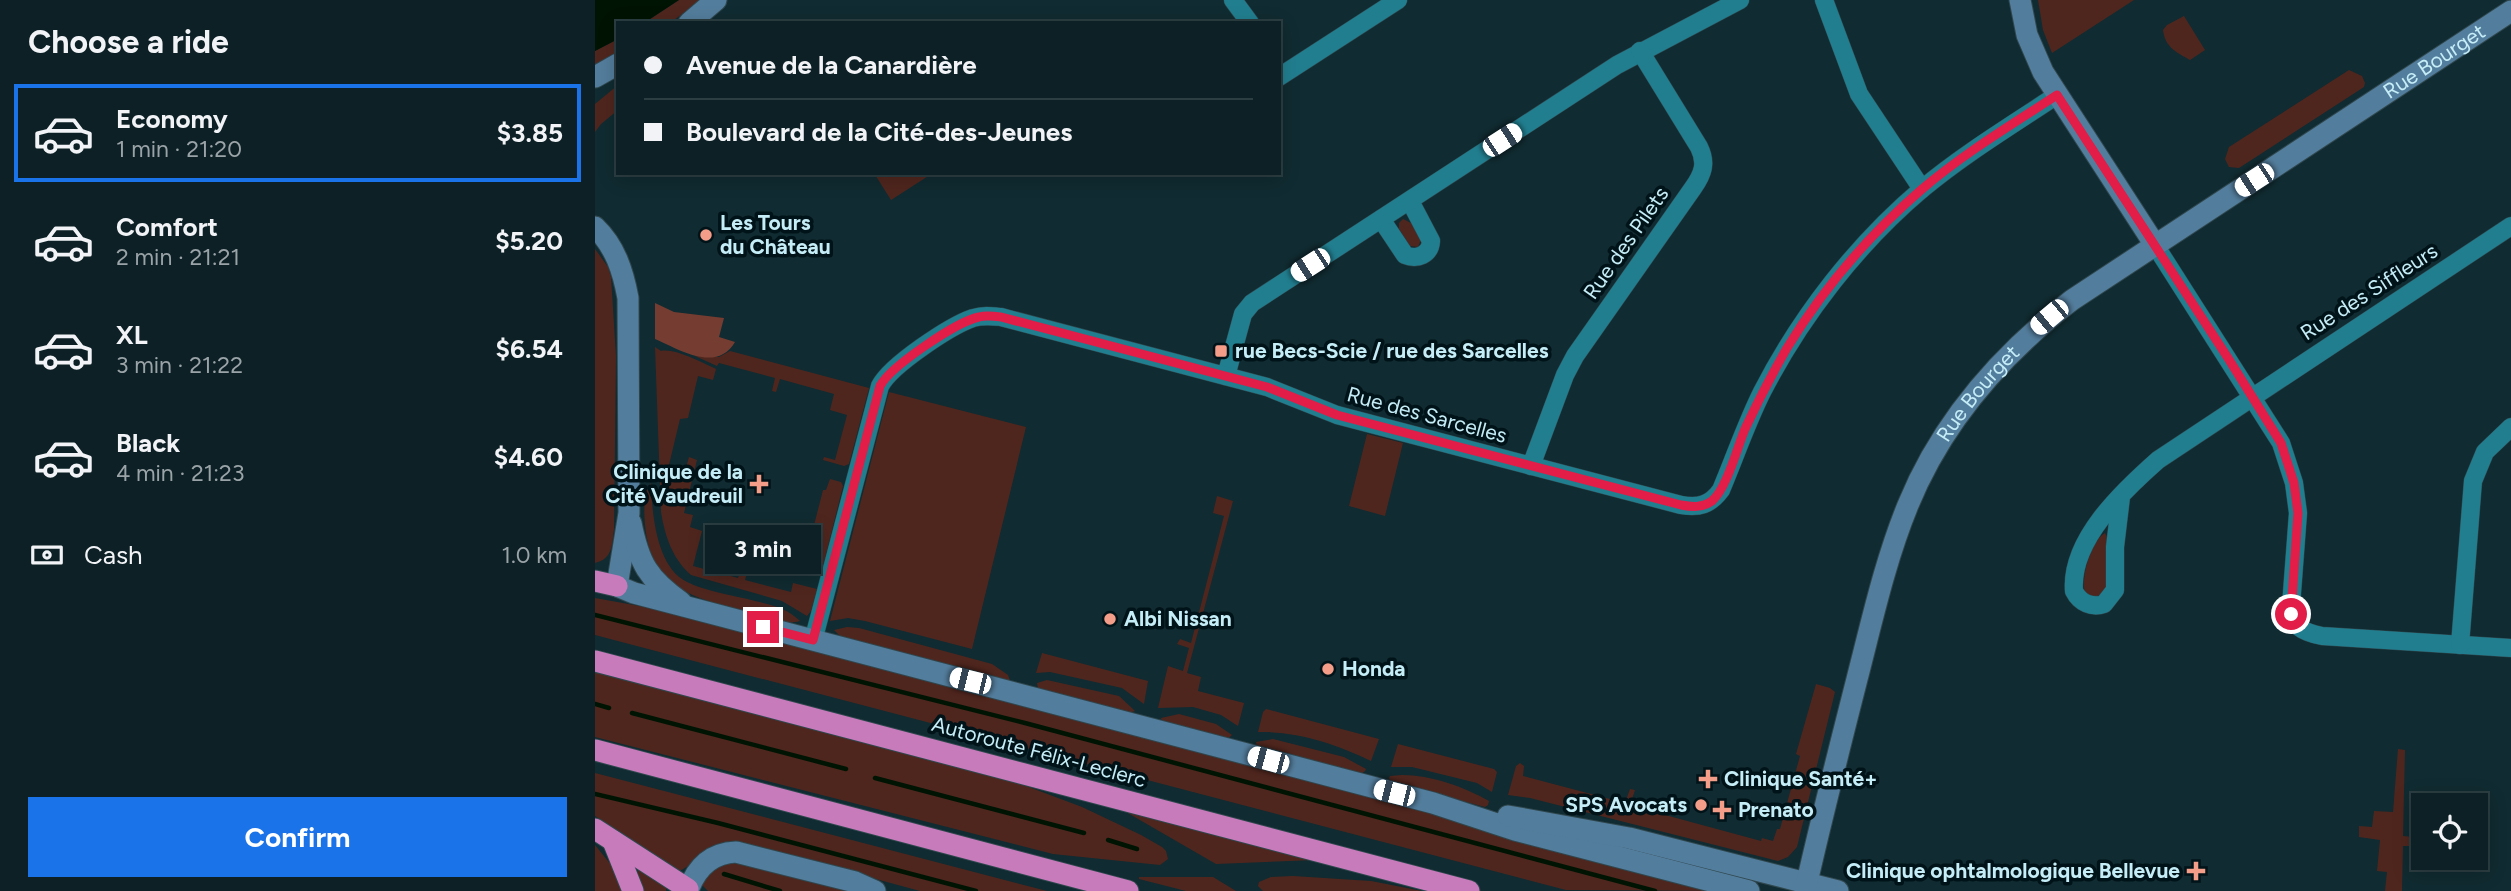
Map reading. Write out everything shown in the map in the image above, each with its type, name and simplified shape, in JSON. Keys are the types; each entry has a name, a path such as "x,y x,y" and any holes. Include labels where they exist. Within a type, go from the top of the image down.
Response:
{"highway":[{"path":"595,581 617,586"},
{"name":"Autoroute Félix-Leclerc","path":"595,661 1469,891"},
{"path":"595,751 1128,891"},
{"path":"595,829 689,890"},
{"path":"614,841 633,891"}],"street":[{"path":"690,21 716,0"},
{"path":"1233,0 1249,21"},
{"path":"1281,73 1398,0"},
{"path":"1226,376 1241,320 1248,308 1640,51 1740,0"},
{"path":"1824,0 1859,94 1922,189"},
{"path":"2020,0 2030,45 2057,95 2281,443 2294,483 2297,531 2291,606 2292,619 2296,626 2308,633 2322,636 2511,648"},
{"name":"Rue Bourget","path":"1806,887 1884,574 1909,503 1932,457 1971,398 2025,338 2072,300 2511,11"},
{"name":"Rue des Pilets","path":"1531,466 1565,375 1575,356 1693,188 1704,168 1699,147 1640,51"},
{"path":"595,77 616,65"},
{"name":"Rue des Sarcelles","path":"813,640 880,386 893,369 972,319 992,316 1226,376 1267,387 1337,415 1681,505 1694,507 1709,502 1721,490 1763,391 1804,322 1853,258 1922,189 1963,157 2057,95"},
{"path":"1381,219 1405,256 1422,256 1431,241 1410,201"},
{"name":"Rue des Siffleurs","path":"2121,498 2115,547 2115,590 2104,604 2087,604 2077,597 2074,591 2078,563 2094,527 2106,511 2158,460 2511,226"},
{"path":"599,234 619,262 628,298 629,513 617,586 633,593 1433,803 1515,831 1749,891"},
{"path":"2460,645 2473,481 2485,452 2511,427"},
{"path":"629,513 636,547 647,572 665,590 689,607"},
{"path":"1433,803 1629,838 1806,887 1838,891"},
{"path":"689,890 693,877 704,863 721,854 736,852 855,882 875,891"}],"shaded area":[{"path":"595,0 679,0 647,21 616,21 616,40 595,51"},
{"path":"679,0 701,0 673,21 647,21"},
{"path":"2038,0 2134,0 2052,53 2043,30"},
{"path":"2184,16 2205,50 2190,60 2169,45 2163,30"},
{"path":"616,40 616,56 595,68 595,51"},
{"path":"2349,70 2362,76 2364,87 2239,168 2229,167 2225,159 2229,147"},
{"path":"616,87 616,112 595,132 595,104"},
{"path":"875,175 930,175 891,200"},
{"path":"1403,219 1411,223 1421,240 1418,247 1410,246 1399,229 1399,223"},
{"path":"595,249 608,267 611,277 616,356 614,529 608,554 595,563"},
{"path":"655,303 674,312 724,318 719,337 735,342 727,351 708,358 687,353 655,339"},
{"path":"655,347 661,351 681,354 716,369 713,380 698,376 688,418 680,419 668,469 684,475 689,457 697,460 684,513 693,515 690,527 702,531 693,566 738,578 742,567 748,568 745,580 791,592 793,583 817,589 807,616 782,601 691,575 674,554 661,512"},
{"path":"730,351 869,388 849,464 844,466 823,460 824,457 835,460 847,415 830,410 834,394 780,379 776,392 772,391 775,378 719,363 717,366 695,356 719,357"},
{"path":"889,392 1026,427 972,649 865,621 848,618 830,621"},
{"path":"1367,434 1403,443 1385,516 1349,506"},
{"path":"830,479 841,482 843,486 819,574 804,570 810,555 807,553 823,490 826,490"},
{"path":"651,483 658,538 668,564 677,575 703,588 779,608 800,621 773,620 710,601 693,595 666,577 656,564 649,547 645,525 645,498"},
{"path":"1217,496 1233,501 1187,673 1201,677 1198,691 1244,703 1238,726 1221,715 1193,707 1158,708 1168,666 1183,671 1189,648 1177,644 1180,639 1191,643 1224,516 1213,513"},
{"path":"2105,533 2107,588 2102,595 2093,597 2085,592 2084,578 2092,551"},
{"path":"595,598 656,609 1725,891 1566,890 595,635"},
{"path":"847,627 992,664 1008,675 1010,681 841,637 834,630"},
{"path":"1042,653 1148,681 1144,704 1122,688 1050,672 1036,673"},
{"path":"595,670 1015,782 1082,807 1141,835 1162,847 1168,859 1160,865 1053,854 595,737"},
{"path":"1047,680 1119,696 1135,711 1129,713 1038,689 1037,683"},
{"path":"1816,684 1835,692 1797,847 1788,857 1778,861 1530,798 1508,795 1516,766 1520,763 1524,766 1523,776 1625,803 1630,789 1635,790 1631,802 1644,806 1643,809 1761,841 1762,838 1773,841 1777,829 1780,829 1800,756 1796,754"},
{"path":"1266,709 1379,739 1371,761 1316,740 1258,732"},
{"path":"1179,714 1216,724 1232,735 1226,740 1163,723 1161,718"},
{"path":"1273,739 1344,757 1366,769 1361,774 1257,747 1256,742"},
{"path":"1398,744 1494,769 1497,772 1492,792 1477,783 1412,767 1391,767"},
{"path":"2398,749 2405,750 2403,836 2411,837 2411,846 2403,846 2402,891 2385,891 2387,872 2377,871 2380,840 2359,837 2359,826 2372,827 2374,811 2393,812"},
{"path":"595,773 1047,891 920,891 744,843 710,848 679,871 595,816"},
{"path":"1402,775 1424,777 1458,787 1489,801 1488,805 1485,807 1391,782 1389,778"},
{"path":"1126,812 1315,860 1216,864"},
{"path":"595,845 616,871 623,891 595,891"},
{"path":"737,861 851,891 708,891 702,885 703,880 720,864"},
{"path":"637,867 666,886 666,891 641,891"},
{"path":"1139,877 1213,877 1236,891 1186,891"},
{"path":"1271,877 1371,881 1422,891 1263,891 1258,886 1259,882"}],"waterway":[{"path":"595,615 1025,723 1655,891"},
{"path":"595,704 609,708"},
{"path":"632,713 846,769"},
{"path":"875,778 1084,833"},
{"path":"595,794 718,823 976,891"},
{"path":"1108,840 1137,849"},
{"path":"724,874 780,891"}],"place":[{"name":"Les Tours du Château","path":"706,235"},
{"name":"rue Becs-Scie / rue des Sarcelles","path":"1221,351"},
{"name":"Clinique de la Cité Vaudreuil","path":"759,484"},
{"name":"Albi Nissan","path":"1110,619"},
{"name":"Honda","path":"1328,669"},
{"name":"Clinique Santé+","path":"1708,779"},
{"name":"SPS Avocats","path":"1701,805"},
{"name":"Prenato","path":"1722,810"},
{"name":"Clinique ophtalmologique Bellevue","path":"2196,871"}],"route":[{"path":"763,627 813,640 880,386 888,373 904,361 954,328 979,316 1001,317 1267,387 1345,418 1681,505 1705,505 1721,490 1746,427 1781,358 1829,287 1853,258 1922,189 1963,157 2057,95 2281,443 2294,483 2298,513 2291,614"}]}
